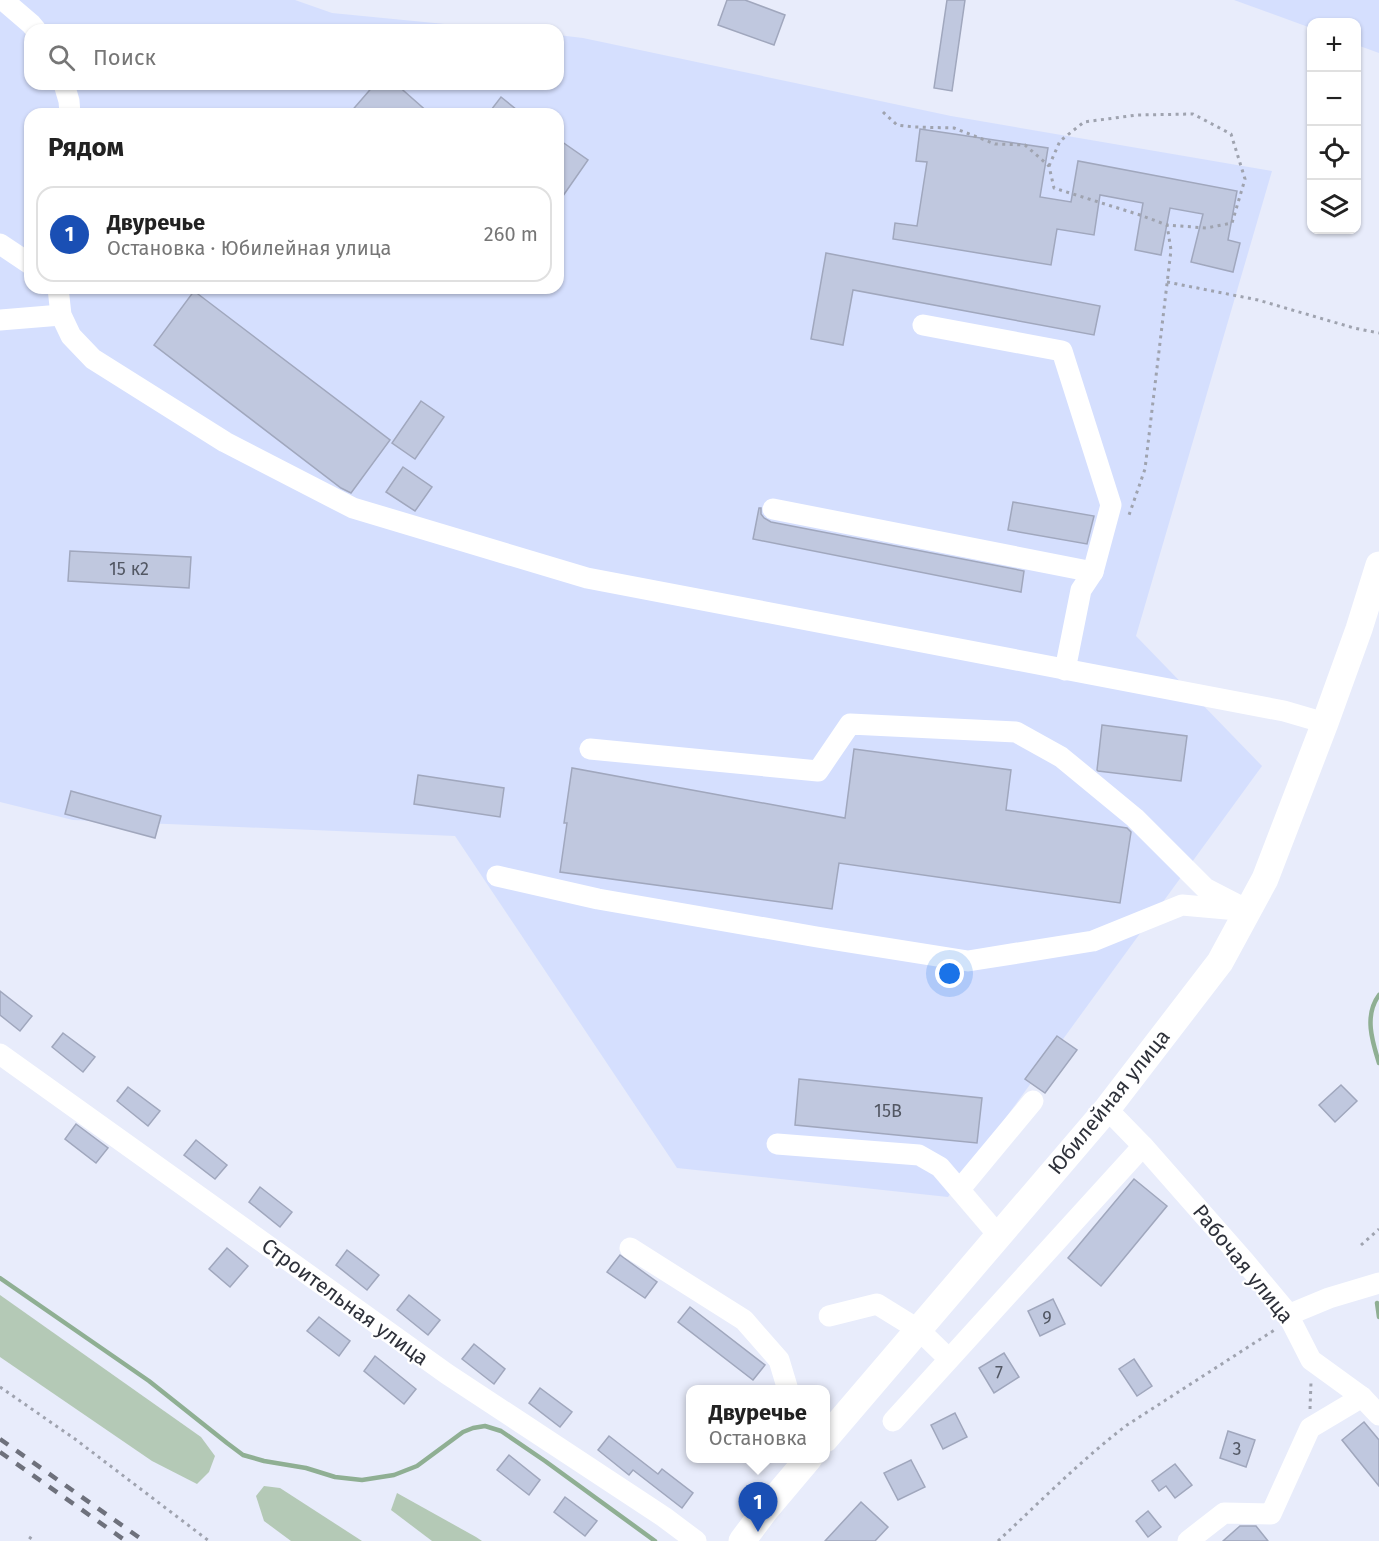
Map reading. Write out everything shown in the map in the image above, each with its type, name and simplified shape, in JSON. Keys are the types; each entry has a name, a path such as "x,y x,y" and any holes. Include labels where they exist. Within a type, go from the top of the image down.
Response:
{"main road":[{"name":"Юбилейная улица","path":"830,1430 1107,1109 1220,962 1265,879 1325,723 1379,565"},
{"path":"742,1541 805,1463"}],"street":[{"path":"3,0 31,24"},
{"path":"66,90 70,108"},
{"path":"0,244 24,260"},
{"path":"59,294 61,315 71,336 93,359 225,442 353,508 587,578 1284,711 1325,723"},
{"path":"0,320 61,315"},
{"path":"923,325 1062,351 1111,506 1093,572 1081,590 1065,670"},
{"path":"773,509 1093,572"},
{"path":"591,749 818,771 850,724 1016,732 1061,757 1135,818 1205,888 1249,911"},
{"path":"497,876 610,901 968,961 1094,941 1182,905 1249,911"},
{"name":"Строительная улица","path":"0,1054 447,1374 664,1517 696,1541"},
{"path":"960,1189 1033,1101"},
{"name":"Рабочая улица","path":"1107,1109 1143,1146 1245,1262 1289,1317 1311,1360 1362,1397 1379,1415"},
{"path":"777,1144 919,1155 940,1167 999,1236"},
{"path":"893,1420 1143,1146"},
{"path":"630,1248 744,1320 779,1360 787,1385"},
{"path":"1289,1317 1329,1298 1379,1283"},
{"path":"829,1316 877,1304 918,1330 949,1359"},
{"path":"1188,1541 1224,1513 1271,1514 1310,1428 1362,1397"}],"path":[{"path":"883,111 897,125 914,128 954,128 995,144 1025,145 1049,166 1054,188 1140,214 1167,225 1206,228 1232,223 1245,179 1231,134 1193,114 1137,115 1084,122 1060,141 1049,166"},
{"path":"1127,519 1145,469 1171,250 1167,225"},
{"path":"1167,282 1258,300 1379,333"},
{"path":"1361,1245 1379,1228"},
{"path":"998,1541 1114,1435 1289,1317"},
{"path":"1310,1428 1311,1360"},
{"path":"0,1387 75,1439 209,1541"},
{"path":"29,1537 35,1541"}],"shaded area":[{"path":"0,0 295,0 332,13 445,24 24,24 24,90 564,90 564,36 951,116 1272,171 1136,636 1262,766 948,1197 677,1168 455,836 73,820 0,802"},
{"path":"1234,0 1379,0 1379,53 1361,46 1361,18 1307,18 1307,27"}],"green space":[{"path":"0,1295 201,1437 215,1456 209,1472 197,1484 152,1461 0,1357"},
{"path":"264,1486 280,1488 362,1541 291,1541 264,1521 256,1496"},
{"path":"397,1493 482,1541 432,1541 391,1510"}],"building":[{"path":"727,0 745,0 785,15 774,45 718,25"},
{"path":"947,0 965,0 952,91 934,88"},
{"path":"370,90 403,90 423,108 354,108"},
{"path":"501,97 515,108 493,108"},
{"path":"920,129 1048,148 1040,197 1071,202 1078,161 1237,191 1228,240 1240,243 1233,272 1191,262 1203,214 1170,208 1161,255 1135,250 1143,203 1100,195 1094,235 1057,229 1051,265 893,239 895,223 917,226 927,162 916,161"},
{"path":"564,143 588,160 564,194"},
{"path":"826,253 1100,306 1094,335 853,290 843,345 811,339"},
{"path":"192,294 198,294 390,440 351,493 341,488 154,345"},
{"path":"421,401 444,417 415,459 392,443"},
{"path":"403,467 432,487 415,511 386,492"},
{"path":"1013,502 1094,516 1087,544 1008,530"},
{"path":"759,508 764,518 771,522 1024,571 1021,592 753,539"},
{"path":"70,551 191,557 189,588 68,581"},
{"path":"1102,725 1187,736 1181,781 1098,771"},
{"path":"854,749 1011,770 1006,810 1127,828 1131,832 1120,903 839,863 832,909 560,872 572,768 845,818"},
{"path":"418,775 504,788 500,817 414,804"},
{"path":"71,791 161,816 155,838 65,814"},
{"path":"0,991 32,1016 20,1031 0,1015"},
{"path":"63,1033 95,1057 83,1072 52,1047"},
{"path":"1057,1036 1077,1050 1045,1093 1025,1079"},
{"path":"799,1079 982,1098 977,1143 795,1125"},
{"path":"1341,1085 1357,1101 1335,1122 1319,1105"},
{"path":"128,1087 160,1111 148,1126 117,1101"},
{"path":"76,1124 108,1148 96,1163 65,1139"},
{"path":"196,1140 227,1165 215,1179 184,1155"},
{"path":"1134,1179 1167,1206 1101,1286 1068,1258"},
{"path":"260,1187 292,1212 280,1227 249,1202"},
{"path":"227,1248 248,1266 230,1287 209,1269"},
{"path":"347,1250 379,1275 367,1290 336,1265"},
{"path":"620,1255 657,1282 645,1298 607,1272"},
{"path":"409,1295 440,1320 428,1335 397,1310"},
{"path":"1053,1299 1065,1324 1040,1336 1028,1311"},
{"path":"690,1307 765,1365 753,1380 678,1322"},
{"path":"319,1317 350,1341 339,1356 307,1331"},
{"path":"474,1344 505,1369 494,1384 462,1359"},
{"path":"1004,1353 1019,1377 994,1393 979,1368"},
{"path":"375,1356 416,1389 404,1404 364,1371"},
{"path":"1134,1359 1152,1386 1137,1396 1119,1369"},
{"path":"540,1388 572,1412 560,1427 529,1403"},
{"path":"955,1413 967,1437 943,1449 931,1425"},
{"path":"1364,1422 1379,1440 1379,1486 1342,1440"},
{"path":"1228,1431 1255,1440 1246,1467 1220,1458"},
{"path":"609,1436 658,1474 662,1469 693,1493 682,1508 633,1470 629,1475 598,1450"},
{"path":"509,1455 540,1480 529,1495 497,1470"},
{"path":"911,1460 925,1487 898,1500 884,1473"},
{"path":"1175,1464 1192,1485 1175,1498 1166,1486 1159,1491 1152,1481"},
{"path":"565,1497 597,1521 585,1536 554,1512"},
{"path":"861,1502 888,1527 875,1541 825,1541"},
{"path":"1148,1511 1161,1527 1148,1537 1136,1521"},
{"path":"1240,1526 1256,1526 1268,1541 1223,1541"}],"waterway":[{"path":"1379,995 1374,1003 1371,1020 1372,1037 1379,1063"},
{"path":"0,1278 149,1381 243,1455 306,1468 335,1477 362,1480 394,1475 417,1466 463,1432 485,1426 501,1431 655,1541"},
{"path":"1377,1303 1379,1317"}],"railway":[{"path":"0,1439 144,1541"},
{"path":"0,1452 126,1541"}],"place":[{"name":"Двуречье","path":"758,1532"}]}
